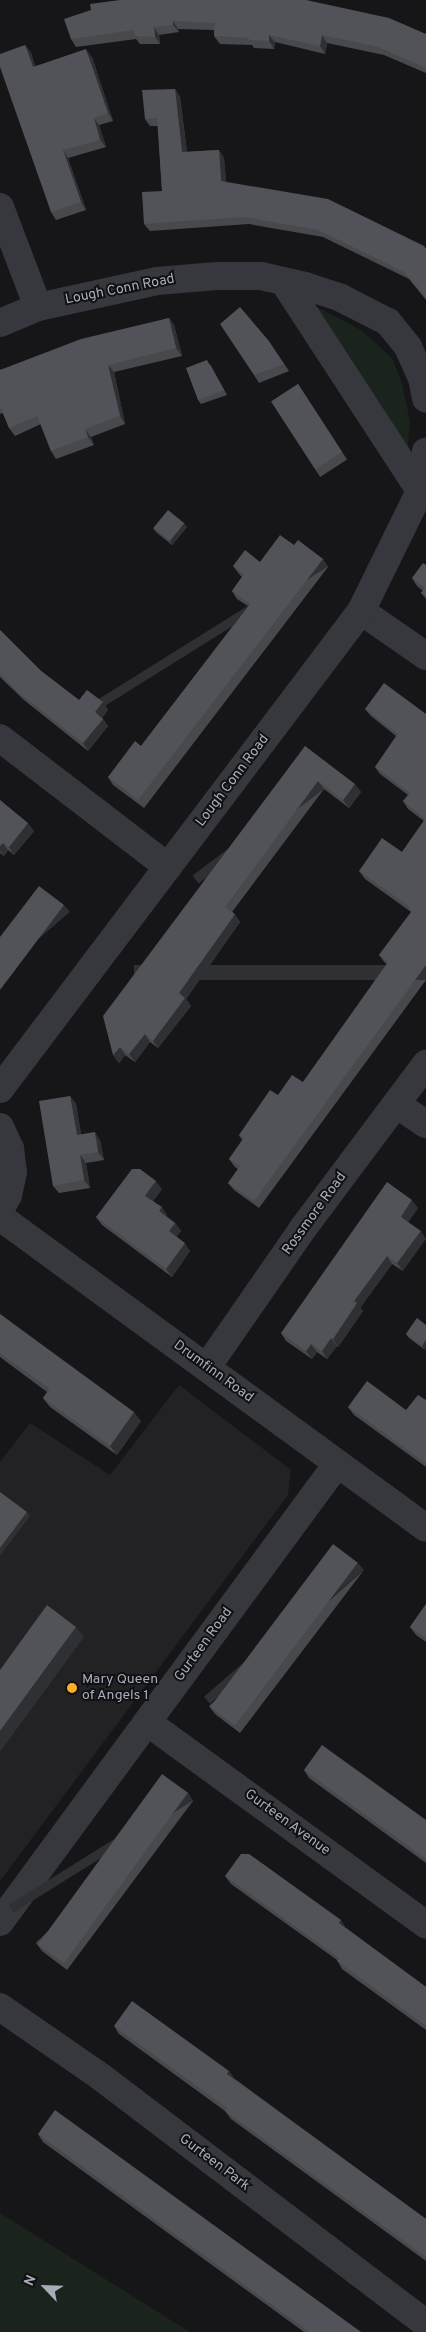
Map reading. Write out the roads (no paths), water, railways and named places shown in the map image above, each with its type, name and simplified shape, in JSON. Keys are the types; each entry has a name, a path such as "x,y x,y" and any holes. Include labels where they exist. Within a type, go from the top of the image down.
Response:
{"street":[{"path":"0,207 38,307"},
{"name":"Lough Conn Road","path":"0,323 38,307 157,281 217,276 261,276 341,298 388,322 408,347 422,378 426,399"},
{"path":"284,282 420,491"},
{"name":"Lough Conn Road","path":"0,1089 362,610 420,491 426,451"},
{"path":"362,610 426,656"},
{"path":"0,738 168,867"},
{"name":"Rossmore Road","path":"208,1367 301,1231 426,1064"},
{"path":"396,1104 426,1124"},
{"path":"0,1127 10,1148 13,1172 8,1195 0,1210"},
{"name":"Drumfinn Road","path":"0,1217 426,1528"},
{"name":"Gurteen Road","path":"0,1922 337,1464"},
{"name":"Gurteen Avenue","path":"147,1722 426,1925"},
{"name":"Gurteen Park","path":"0,2007 101,2077 426,2324"}],"place":[{"name":"Mary Queen of Angels 1","path":"72,1688"}]}
